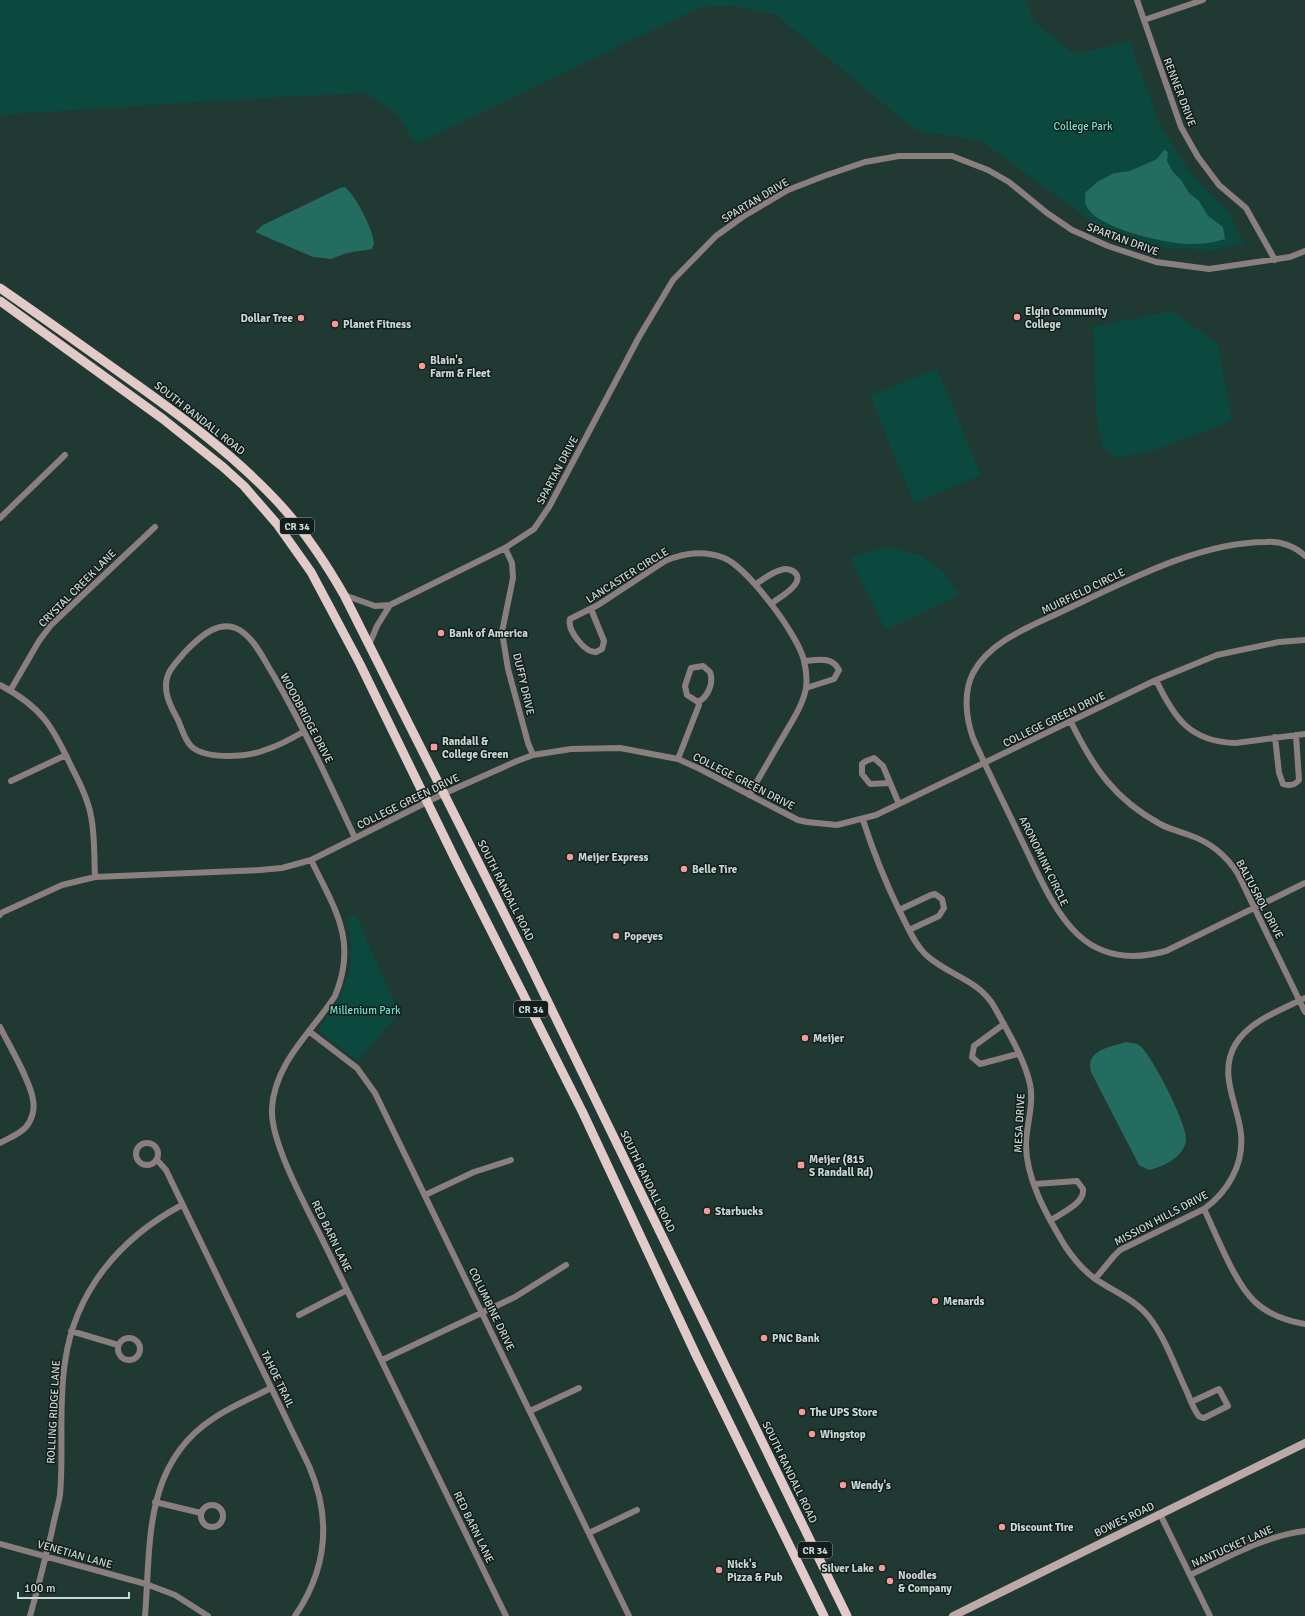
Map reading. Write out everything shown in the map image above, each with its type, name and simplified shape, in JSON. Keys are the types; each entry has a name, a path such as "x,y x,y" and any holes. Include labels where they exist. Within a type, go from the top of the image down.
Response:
{"main road":[{"name":"SOUTH RANDALL ROAD","path":"0,288 173,411 239,464 274,498 294,521 330,571 344,595 532,970 847,1616"},
{"name":"SOUTH RANDALL ROAD","path":"0,301 191,440 244,486 294,546 314,578 360,664 583,1113 696,1355 824,1616"},
{"name":"BOWES ROAD","path":"953,1616 1305,1442"}],"street":[{"name":"RENNER DRIVE","path":"1137,0 1181,127 1198,157 1219,185 1246,208 1275,260"},
{"path":"1144,20 1203,0"},
{"name":"SPARTAN DRIVE","path":"344,595 374,606 390,605 506,548 534,529 549,507 639,337 673,280 716,236 744,216 788,190 824,176 865,162 899,156 952,156 988,170 1009,182 1047,213 1072,230 1108,246 1156,262 1209,269 1275,260 1290,257 1305,251"},
{"path":"0,518 65,456"},
{"name":"CRYSTAL CREEK LANE","path":"10,691 51,625 155,527"},
{"name":"MUIRFIELD CIRCLE","path":"985,763 970,728 967,709 968,692 973,673 979,664 990,652 1005,640 1140,574 1196,554 1225,547 1267,542 1293,547 1305,556"},
{"name":"DUFFY DRIVE","path":"506,548 512,563 513,578 502,632 508,669 528,743 533,755"},
{"name":"LANCASTER CIRCLE","path":"591,609 604,641 602,649 592,652 586,650 572,631 570,619 591,609 628,587 665,561 682,554 706,553 722,557 736,565 756,584 798,644 804,661 806,688 798,709 749,795"},
{"path":"756,584 781,570 788,569 794,572 797,576 797,582 794,587 771,604"},
{"path":"369,645 377,626 390,605"},
{"name":"WOODBRIDGE DRIVE","path":"303,732 275,747 252,754 212,755 200,752 188,741 168,698 165,688 166,678 173,666 201,636 211,629 232,627 240,630 252,642 278,684 303,732 355,838"},
{"name":"COLLEGE GREEN DRIVE","path":"0,914 62,885 95,877 260,870 282,868 311,860 444,794 533,755 572,749 620,748 678,759 798,820 837,825 862,820 899,804 1156,680 1217,655 1279,642 1305,640"},
{"path":"804,661 831,661 839,670 834,679 806,688"},
{"path":"678,759 698,702 707,695 711,685 710,672 703,666 691,668 685,686 687,695 698,702"},
{"path":"1156,680 1176,716 1190,730 1204,738 1215,741 1236,743 1305,734"},
{"path":"0,685 29,703 48,721 82,786 91,817 95,877"},
{"name":"BALTUSROL DRIVE","path":"1070,722 1092,763 1116,792 1152,820 1204,841 1223,855 1238,874 1254,908 1303,1000 1305,1012"},
{"path":"1275,737 1279,774 1283,784 1294,785 1299,780 1296,735"},
{"path":"11,781 66,755"},
{"path":"890,783 870,784 862,774 862,764 874,758 883,766 899,804"},
{"name":"ARONOMINK CIRCLE","path":"985,763 1057,912 1072,929 1098,948 1117,954 1157,953 1179,946 1305,883"},
{"name":"MESA DRIVE","path":"862,820 879,866 899,910 909,930 926,955 977,986 987,995 1004,1024 1018,1054 1030,1086 1026,1156 1030,1172 1051,1220 1071,1255 1079,1265 1095,1279 1134,1303 1148,1316 1156,1327 1192,1402 1198,1414 1204,1418 1228,1406 1219,1389 1192,1402"},
{"name":"RED BARN LANE","path":"311,860 341,926 345,942 346,959 340,984 335,996 310,1032 287,1061 280,1073 273,1098 272,1120 282,1155 506,1616"},
{"path":"899,910 931,895 935,894 942,899 944,908 939,916 909,930"},
{"name":"MISSION HILLS DRIVE","path":"1095,1279 1114,1256 1127,1246 1204,1208 1216,1200 1226,1189 1234,1175 1239,1159 1241,1134 1232,1101 1228,1077 1229,1064 1235,1046 1246,1033 1262,1020 1303,1000"},
{"path":"1004,1024 974,1046 972,1057 980,1064 1018,1054"},
{"path":"0,1027 30,1090 34,1105 28,1125 17,1134 0,1143"},
{"name":"COLUMBINE DRIVE","path":"310,1032 357,1068 365,1077 375,1093 629,1616"},
{"name":"TAHOE TRAIL","path":"156,1160 163,1166 313,1475 323,1512 324,1541 318,1571 310,1592 295,1616"},
{"path":"425,1195 474,1172 511,1160"},
{"path":"1035,1184 1077,1181 1083,1189 1082,1197 1076,1203 1051,1220"},
{"name":"ROLLING RIDGE LANE","path":"30,1616 60,1496 64,1362 71,1331 89,1291 110,1260 140,1231 182,1205"},
{"path":"1204,1208 1239,1280 1255,1302 1278,1317 1305,1324"},
{"path":"382,1360 533,1287 566,1265"},
{"path":"299,1315 347,1290"},
{"path":"71,1331 118,1345"},
{"path":"145,1616 151,1523 160,1485 172,1462 192,1436 214,1418 271,1388"},
{"path":"530,1411 579,1388"},
{"path":"155,1502 201,1513"},
{"path":"589,1533 636,1510"},
{"path":"1160,1514 1210,1616"},
{"name":"NANTUCKET LANE","path":"1190,1575 1257,1543 1282,1535 1305,1531"},
{"name":"VENETIAN LANE","path":"0,1544 146,1584 175,1595 208,1616"}],"green space":[{"name":"College Park","path":"0,0 1026,0 1034,22 1074,54 1130,41 1159,123 1194,178 1229,212 1244,244 1213,250 1168,248 1133,241 1094,223 981,141 915,130 776,15 734,6 701,7 416,144 396,113 366,93 212,101 0,115"},
{"path":"1171,311 1218,343 1232,421 1155,450 1117,458 1102,447 1096,411 1093,327"},
{"path":"937,368 981,475 914,503 870,396"},
{"path":"885,547 920,555 943,571 959,595 886,630 850,558"},
{"name":"Millenium Park","path":"356,915 399,1013 358,1061 321,1033 320,1027 338,1000 348,976 351,950 346,918"}],"shaded area":[{"path":"1164,150 1168,152 1167,161 1173,172 1181,180 1189,193 1199,201 1208,216 1223,227 1225,239 1207,243 1188,244 1148,238 1117,228 1092,214 1086,205 1085,193 1097,182 1114,173 1130,171 1157,159"},
{"path":"345,187 354,198 368,223 374,244 372,249 347,253 331,259 313,257 255,232 263,225"},
{"path":"1126,1042 1139,1045 1152,1062 1168,1090 1185,1131 1186,1139 1182,1151 1173,1160 1149,1170 1139,1165 1091,1072 1090,1065 1095,1054 1106,1048"}],"place":[{"name":"Elgin Community College","path":"1017,317"},
{"name":"Dollar Tree","path":"301,318"},
{"name":"Planet Fitness","path":"335,324"},
{"name":"Blain's Farm & Fleet","path":"422,366"},
{"name":"Bank of America","path":"441,633"},
{"name":"Randall & College Green","path":"434,747"},
{"name":"Meijer Express","path":"570,857"},
{"name":"Belle Tire","path":"684,869"},
{"name":"Popeyes","path":"616,936"},
{"name":"Meijer","path":"805,1038"},
{"name":"Meijer (815 S Randall Rd)","path":"801,1165"},
{"name":"Starbucks","path":"707,1211"},
{"name":"Menards","path":"935,1301"},
{"name":"PNC Bank","path":"764,1338"},
{"name":"The UPS Store","path":"802,1412"},
{"name":"Wingstop","path":"812,1434"},
{"name":"Wendy's","path":"843,1485"},
{"name":"Discount Tire","path":"1002,1527"},
{"name":"Silver Lake","path":"882,1568"},
{"name":"Nick's Pizza & Pub","path":"719,1570"},
{"name":"Noodles & Company","path":"890,1581"}]}
